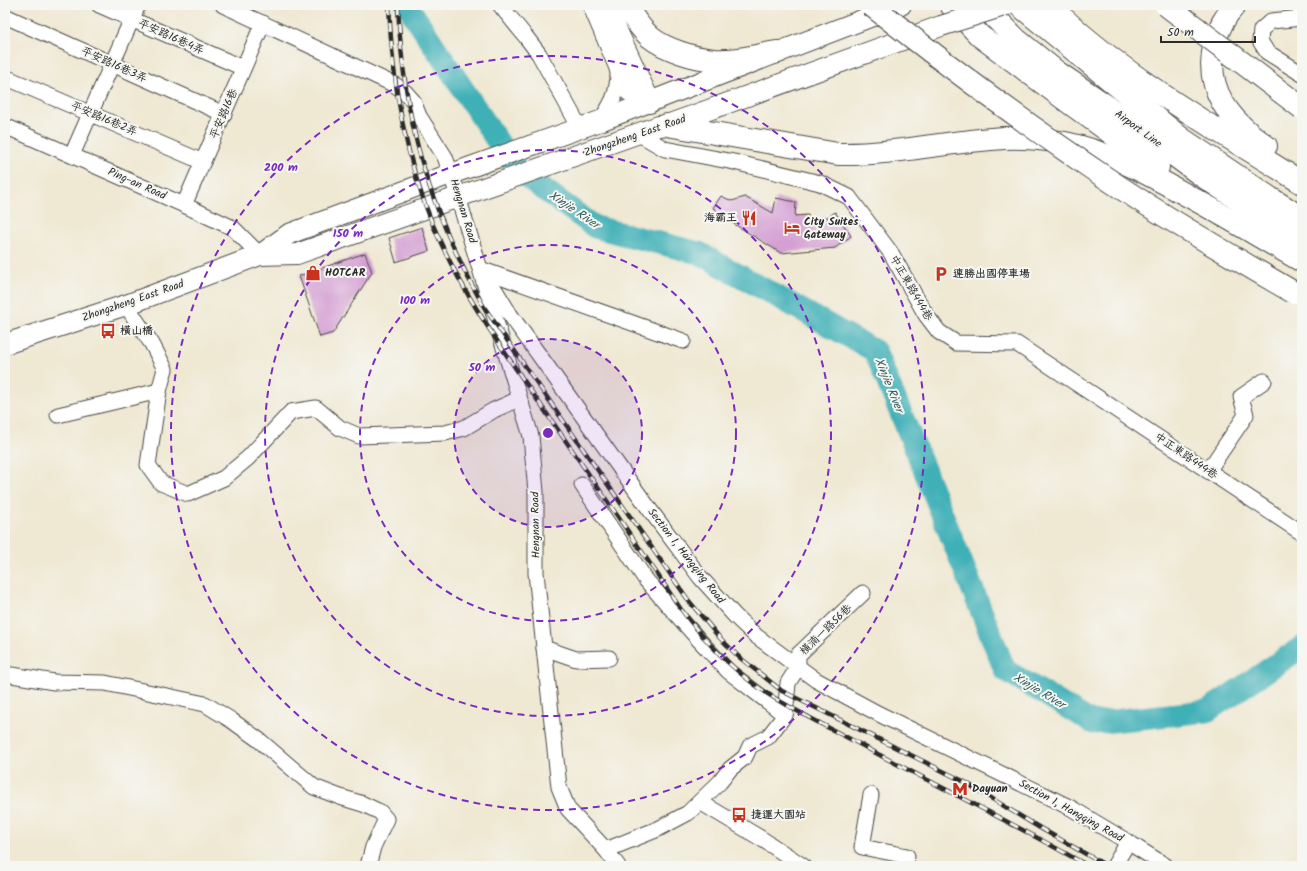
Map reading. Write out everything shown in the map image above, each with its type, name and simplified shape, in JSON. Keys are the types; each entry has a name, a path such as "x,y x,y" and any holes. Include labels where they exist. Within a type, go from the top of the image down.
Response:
{"highway":[{"path":"604,5 649,102"},
{"path":"626,5 634,19 651,37 676,51 692,56 714,60 737,59 778,52"},
{"path":"871,5 1024,122 1116,185 1199,237 1298,294"},
{"path":"951,5 980,36 1237,224"},
{"name":"Airport Line","path":"983,5 1016,39 1057,72 1114,111 1201,175 1302,241"},
{"name":"Airport Line","path":"1019,5 1182,139 1302,218"},
{"path":"1049,5 1065,21 1142,82 1302,183"},
{"path":"1166,5 1302,108"},
{"path":"1235,5 1218,32 1213,52 1212,69 1215,88 1229,113 1252,136 1302,170"},
{"path":"663,126 838,154 873,153 1005,138 1043,139 1074,144 1110,156 1148,174 1302,262"}],"main road":[{"name":"Zhongzheng East Road","path":"5,344 126,305 260,255 289,234 600,121 901,5"},
{"name":"Zhongzheng East Road","path":"260,255 297,254 553,165 941,26 1007,5"},
{"path":"649,102 663,126"}],"street":[{"name":"平安路16巷4弄","path":"99,5 243,68"},
{"path":"72,155 138,5"},
{"name":"Hengnan Road","path":"223,5 395,85 405,92 413,101 419,116 445,157 480,266 531,436 536,492 536,573 559,787 568,809 606,850 618,866"},
{"path":"500,5 539,54 580,128"},
{"path":"590,5 616,66 622,85 628,93 649,102"},
{"name":"平安路16巷3弄","path":"5,16 224,114"},
{"path":"1302,18 1272,21 1261,30 1260,41 1267,52 1302,74"},
{"name":"平安路16巷","path":"184,205 263,23"},
{"path":"600,121 612,105 617,90 618,75"},
{"name":"平安路16巷2弄","path":"5,77 203,162"},
{"name":"Ping-an Road","path":"5,126 233,228 260,255"},
{"name":"中正東路444巷","path":"639,134 665,148 820,182 849,197 891,253 926,315 939,332 956,342 1017,344 1302,533"},
{"path":"480,266 683,341"},
{"name":"Section 1, Hangqing Road","path":"480,266 509,313 650,510 700,577 735,616 756,636 816,680 879,714 1072,808 1128,842 1144,860 1166,866"},
{"path":"126,305 152,344 165,369 159,391 148,465 161,483 188,494 224,478 248,458 291,412 316,408 340,428 359,436 445,432 464,428 494,410 519,399"},
{"path":"1208,471 1246,415 1241,397 1264,381"},
{"path":"58,415 159,391"},
{"path":"582,485 646,580 690,630 728,671 785,715 768,737 750,746 745,757 730,769 720,782 688,813 658,829 606,850"},
{"name":"橫湳一路56巷","path":"785,715 788,683 798,667 798,655 863,593"},
{"path":"544,648 576,659 609,658"},
{"path":"5,675 54,682 105,683 205,704 259,740 314,787 363,804 380,812 386,818 373,847 368,866"},
{"path":"871,795 862,847 907,856 904,866"},
{"path":"700,802 762,839 803,866"},
{"path":"1114,866 1128,842"}],"building":[{"name":"City Suites Gateway","path":"721,196 732,201 745,197 773,213 776,198 796,202 795,216 808,215 809,219 828,217 835,212 851,236 835,248 781,253 726,219 727,217 713,208"},
{"path":"422,227 429,251 396,262 389,238"},
{"path":"365,253 372,272 333,333 320,337 299,276"}],"waterway":[{"name":"Xinjie River","path":"407,5 516,169 595,227 699,253 875,351 1005,670 1093,723 1207,711 1302,647"}],"railway":[{"path":"389,5 393,62 401,117 407,145 423,199 433,225 455,272 481,316 538,401 690,621 712,646 736,669 776,699 1009,822 1088,866"},
{"path":"398,5 406,86 422,162 433,198 464,270 484,307 689,601 719,637 739,657 782,691 963,781 1040,828 1107,866"}],"place":[{"name":"海霸王","path":"749,218"},
{"name":"City Suites Gateway","path":"792,228"},
{"name":"HOTCAR","path":"313,273"},
{"name":"連勝出國停車場","path":"941,274"},
{"name":"橫山橋","path":"108,331"},
{"name":"Dayuan","path":"960,789"},
{"name":"捷運大園站","path":"739,815"}]}
